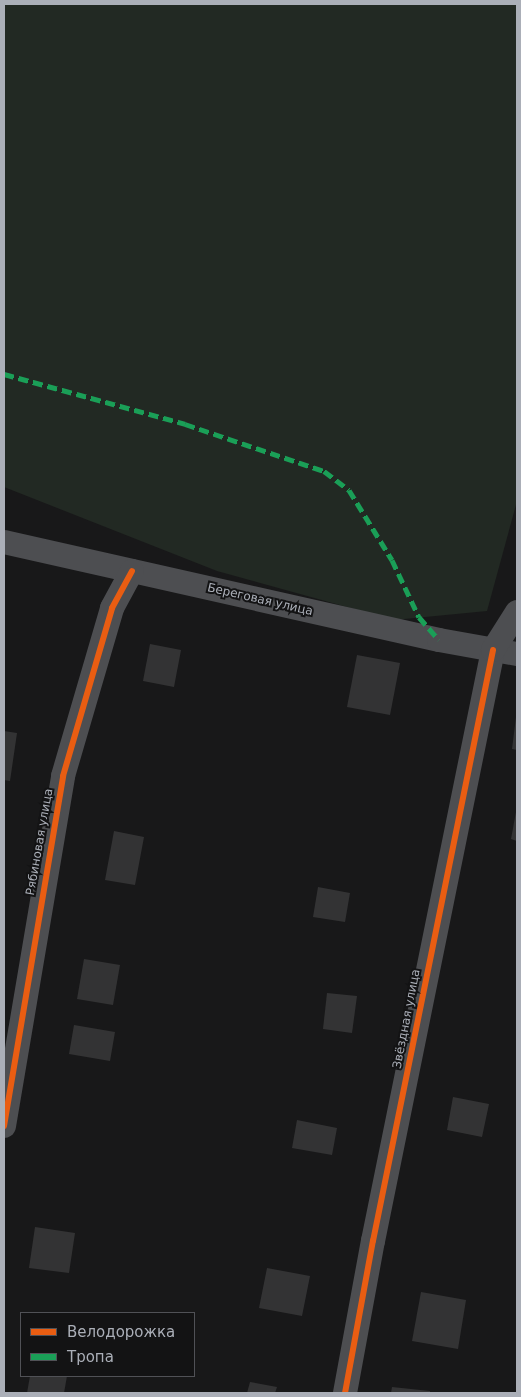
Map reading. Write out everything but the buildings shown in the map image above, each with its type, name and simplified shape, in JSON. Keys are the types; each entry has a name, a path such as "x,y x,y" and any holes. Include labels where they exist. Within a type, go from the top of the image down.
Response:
{"street":[{"name":"Береговая улица","path":"4,542 439,640 517,654"},
{"name":"Рябиновая улица","path":"4,1126 63,776 112,608 132,571"},
{"path":"493,650 517,612"},
{"name":"Звёздная улица","path":"345,1393 373,1241 493,650"}],"shaded area":[{"path":"4,4 517,4 517,501 487,611 394,620 217,571 4,487"}],"marked path":[{"path":"4,374 185,424 324,471 349,490 392,560 419,617 439,640"}],"cycle path":[{"path":"4,1126 63,776 112,608 132,571"},
{"path":"345,1393 373,1241 493,650"}]}
